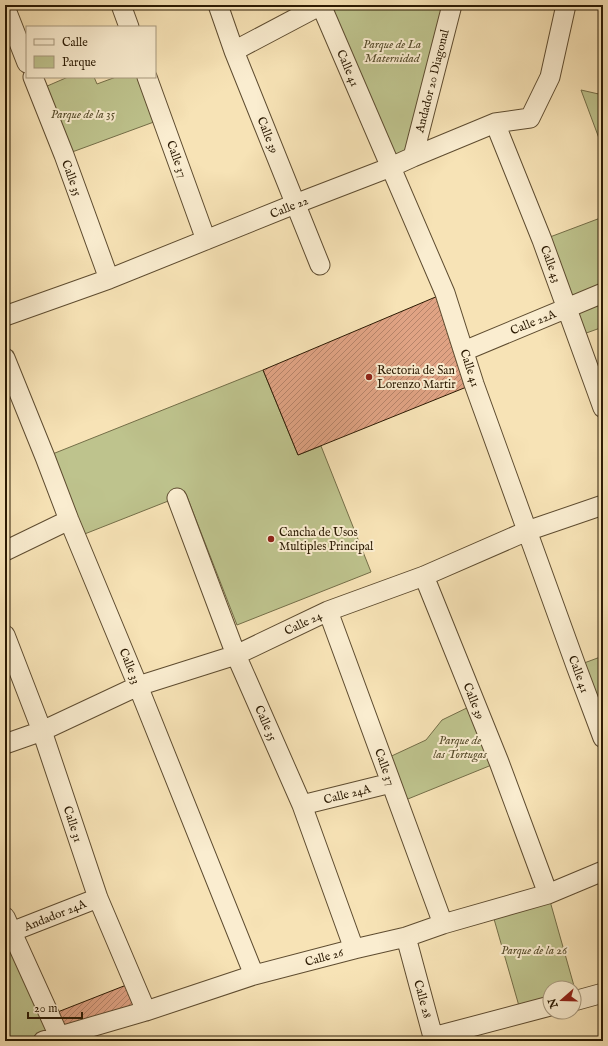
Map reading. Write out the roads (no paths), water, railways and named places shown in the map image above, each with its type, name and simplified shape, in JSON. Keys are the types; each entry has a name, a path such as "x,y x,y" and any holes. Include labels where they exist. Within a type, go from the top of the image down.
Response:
{"street":[{"path":"121,5 129,26"},
{"name":"Calle 39","path":"218,5 234,51 320,265"},
{"path":"234,51 321,5"},
{"name":"Calle 41","path":"321,5 445,293 527,532 603,738"},
{"name":"Andador 20 Diagonal","path":"413,157 452,5"},
{"name":"Calle 22","path":"5,315 109,279 391,167 495,123 530,118 550,77 566,5"},
{"path":"5,7 26,60"},
{"name":"Calle 35","path":"33,78 64,155 109,279"},
{"name":"Calle 37","path":"147,78 206,240"},
{"name":"Calle 43","path":"495,123 542,240 603,408"},
{"name":"Calle 22A","path":"464,351 603,294"},
{"name":"Calle 33","path":"5,358 69,520 138,686 254,975"},
{"name":"Calle 35","path":"177,498 236,655 302,805 354,949"},
{"name":"Calle 24","path":"5,744 42,731 138,686 236,655 328,611 424,576 527,532 603,505"},
{"path":"5,551 69,520"},
{"name":"Calle 39","path":"424,576 499,762 548,894"},
{"name":"Calle 37","path":"328,611 443,924"},
{"name":"Calle 31","path":"5,635 42,731 98,898 146,1011"},
{"name":"Calle 24A","path":"302,805 391,783"},
{"name":"Calle 26","path":"51,1039 146,1011 254,975 406,937 443,924 548,894 603,871"},
{"name":"Andador 24A","path":"8,925 98,898"},
{"path":"8,925 51,1039"},
{"name":"Calle 28","path":"406,937 433,1037 542,1008"},
{"path":"582,999 603,993"}],"place":[{"name":"Rectoria de San Lorenzo Martir","path":"369,377"},
{"name":"Cancha de Usos Multiples Principal","path":"271,539"}],"park label":[{"name":"Parque de La Maternidad","path":"392,51"},
{"name":"Parque de la 35","path":"83,114"},
{"name":"Parque de las Tortugas","path":"460,747"},
{"name":"Parque de la 26","path":"534,950"}]}
